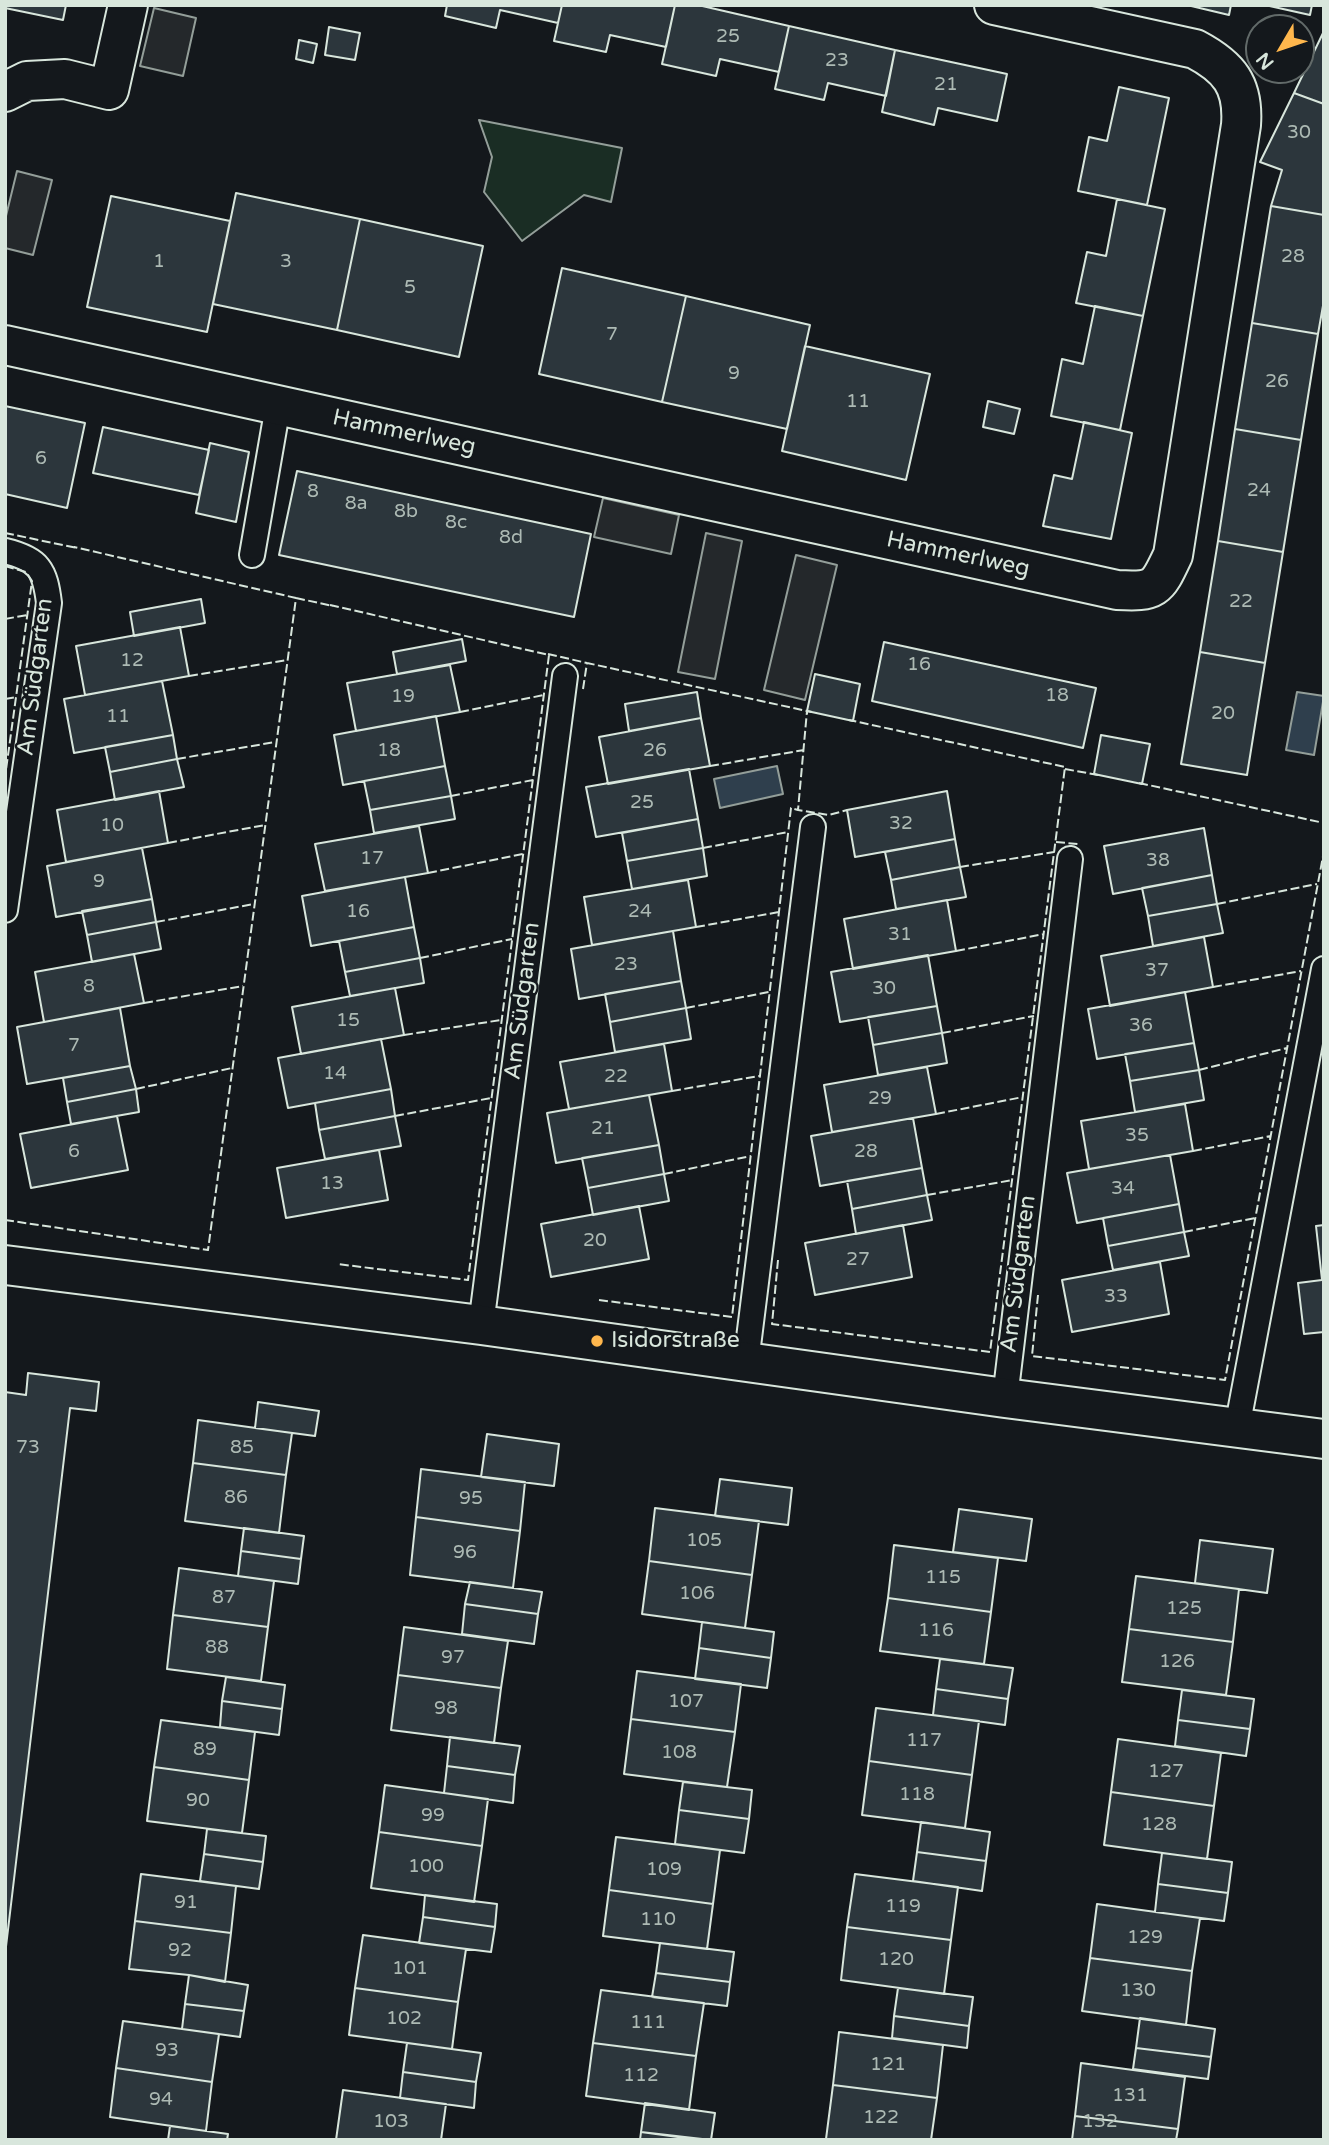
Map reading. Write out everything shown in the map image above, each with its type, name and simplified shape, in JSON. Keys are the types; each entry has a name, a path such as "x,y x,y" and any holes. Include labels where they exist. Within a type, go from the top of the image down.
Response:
{"street":[{"path":"5,92 27,81 65,79 109,90 128,5"},
{"name":"Hammerlweg","path":"5,345 1117,590 1140,591 1153,588 1162,578 1173,555 1243,104 1233,81 1217,61 1195,49 995,5"},
{"path":"5,1265 481,1325 1005,1398 1324,1439"}],"lane":[{"path":"252,555 278,406"},
{"name":"Am Südgarten","path":"5,551 33,561 46,579 49,603 5,910"},
{"name":"Am Südgarten","path":"481,1325 565,676"},
{"path":"746,1362 813,827"},
{"name":"Am Südgarten","path":"1005,1398 1070,859"},
{"path":"1237,1427 1324,969"}],"green space":[{"path":"479,120 622,148 611,202 584,195 522,241 484,192 492,157"}],"shaded area":[{"path":"154,8 196,18 183,76 140,66"},
{"path":"17,171 52,180 33,255 5,248 5,220"},
{"path":"603,498 679,515 671,554 594,537"},
{"path":"706,533 742,541 715,679 678,672"},
{"path":"796,555 837,565 805,700 764,690"}],"water":[{"path":"1297,692 1324,696 1314,755 1286,750"},
{"path":"777,766 783,794 720,808 714,779"}],"building":[{"path":"5,5 66,5 63,20 5,8"},
{"path":"447,5 562,5 558,23 500,10 496,28 445,16"},
{"path":"562,5 675,5 666,47 610,35 606,52 554,41"},
{"path":"675,5 698,5 789,26 779,72 720,59 716,76 662,64"},
{"path":"1187,5 1231,5 1229,15"},
{"path":"1265,5 1312,5 1310,14"},
{"path":"789,26 895,50 886,96 828,83 824,100 775,89"},
{"path":"329,27 360,33 355,60 325,55"},
{"path":"1324,31 1324,104 1294,93 1298,84 1315,84 1315,50"},
{"path":"299,40 317,44 313,63 296,59"},
{"path":"895,50 1007,74 997,121 938,108 934,125 882,112"},
{"path":"1119,87 1169,98 1147,205 1078,191 1089,137 1107,141"},
{"path":"1294,93 1324,104 1324,215 1271,206 1282,170 1260,162"},
{"path":"236,193 360,219 337,330 213,304"},
{"path":"111,196 230,221 207,332 87,307"},
{"path":"1117,199 1165,209 1143,316 1076,303 1087,252 1106,256"},
{"path":"1271,206 1324,215 1324,300 1318,334 1252,323"},
{"path":"360,219 483,246 459,357 337,330"},
{"path":"562,268 686,296 662,402 539,374"},
{"path":"686,296 810,325 787,429 662,402"},
{"path":"1095,306 1143,316 1120,430 1051,416 1062,359 1083,364"},
{"path":"1252,323 1318,334 1301,440 1235,429"},
{"path":"805,346 930,374 906,480 782,451"},
{"path":"988,401 1020,409 1014,434 983,427"},
{"path":"5,406 85,423 67,508 5,494"},
{"path":"1084,422 1132,433 1111,539 1043,526 1054,475 1072,479"},
{"path":"103,427 209,450 199,495 93,473"},
{"path":"1235,429 1301,440 1283,552 1218,541"},
{"path":"210,443 249,452 236,522 196,513"},
{"path":"297,471 591,534 574,617 279,555"},
{"path":"1218,541 1283,552 1265,663 1200,652"},
{"path":"201,599 205,623 134,636 130,612"},
{"path":"180,627 189,676 85,695 76,646"},
{"path":"462,639 466,661 397,674 393,652"},
{"path":"884,642 1096,688 1083,748 872,701"},
{"path":"1200,652 1265,663 1247,775 1181,764"},
{"path":"450,665 460,712 356,731 347,683"},
{"path":"815,674 860,684 853,721 807,711"},
{"path":"162,681 173,735 74,753 64,699"},
{"path":"697,692 701,718 629,731 625,704"},
{"path":"436,716 445,766 343,785 334,735"},
{"path":"701,718 710,766 608,784 599,737"},
{"path":"173,735 177,759 110,772 105,747"},
{"path":"1101,735 1150,744 1142,784 1094,774"},
{"path":"177,759 184,787 115,800 110,772"},
{"path":"445,766 451,796 370,810 364,781"},
{"path":"689,769 698,819 596,837 586,787"},
{"path":"159,791 168,843 66,862 57,810"},
{"path":"947,791 955,839 855,857 847,810"},
{"path":"451,796 455,819 374,833 370,810"},
{"path":"698,819 703,848 627,861 622,833"},
{"path":"419,826 428,873 325,891 315,844"},
{"path":"1204,828 1212,875 1113,894 1104,846"},
{"path":"955,839 960,867 891,880 885,852"},
{"path":"142,848 152,899 56,917 47,866"},
{"path":"703,848 707,876 632,889 627,861"},
{"path":"960,867 966,897 896,909 891,880"},
{"path":"1212,875 1217,904 1148,916 1142,888"},
{"path":"405,877 414,927 311,946 302,896"},
{"path":"688,880 696,927 592,945 584,897"},
{"path":"152,899 156,922 87,935 82,911"},
{"path":"947,900 956,951 853,969 844,919"},
{"path":"1217,904 1223,933 1153,946 1148,916"},
{"path":"156,922 161,949 92,962 87,935"},
{"path":"414,927 420,958 345,972 339,941"},
{"path":"673,931 681,981 579,999 571,949"},
{"path":"1204,937 1213,987 1110,1006 1101,956"},
{"path":"134,954 144,1003 44,1022 35,972"},
{"path":"928,955 937,1006 840,1022 831,972"},
{"path":"420,958 424,983 350,996 345,972"},
{"path":"681,981 686,1008 610,1022 605,994"},
{"path":"395,988 404,1035 301,1054 292,1007"},
{"path":"1185,992 1194,1043 1097,1059 1088,1009"},
{"path":"937,1006 942,1033 873,1045 868,1017"},
{"path":"120,1008 130,1066 27,1084 17,1027"},
{"path":"686,1008 691,1039 615,1052 610,1022"},
{"path":"942,1033 947,1063 878,1075 873,1045"},
{"path":"381,1039 391,1089 288,1108 278,1058"},
{"path":"1194,1043 1199,1070 1130,1081 1125,1054"},
{"path":"664,1044 672,1091 569,1109 560,1062"},
{"path":"130,1066 136,1089 67,1102 63,1078"},
{"path":"927,1067 936,1114 832,1132 824,1085"},
{"path":"1199,1070 1204,1100 1135,1112 1130,1081"},
{"path":"136,1089 139,1112 71,1124 67,1102"},
{"path":"391,1089 395,1116 319,1130 315,1103"},
{"path":"649,1095 659,1145 556,1163 547,1113"},
{"path":"1185,1104 1193,1151 1089,1169 1081,1121"},
{"path":"117,1116 128,1170 31,1188 20,1134"},
{"path":"395,1116 401,1146 325,1159 319,1130"},
{"path":"913,1118 922,1168 820,1186 811,1136"},
{"path":"659,1145 664,1174 588,1188 582,1158"},
{"path":"379,1150 388,1200 286,1218 277,1168"},
{"path":"1170,1155 1179,1204 1077,1223 1067,1173"},
{"path":"922,1168 927,1195 852,1209 847,1181"},
{"path":"664,1174 669,1201 593,1215 588,1188"},
{"path":"927,1195 932,1220 856,1234 852,1209"},
{"path":"1179,1204 1184,1232 1108,1246 1103,1218"},
{"path":"639,1206 649,1259 551,1277 541,1224"},
{"path":"903,1225 912,1277 815,1295 805,1243"},
{"path":"1324,1225 1324,1280 1322,1280 1316,1226"},
{"path":"1184,1232 1189,1256 1113,1270 1108,1246"},
{"path":"1160,1262 1169,1314 1072,1332 1062,1280"},
{"path":"1324,1280 1324,1332 1304,1334 1298,1283"},
{"path":"28,1373 99,1382 96,1411 70,1408 5,1955 5,1392 26,1395"},
{"path":"258,1402 319,1411 315,1436 255,1428"},
{"path":"198,1420 292,1433 286,1475 193,1463"},
{"path":"487,1434 559,1444 554,1486 481,1477"},
{"path":"193,1463 286,1475 279,1533 185,1521"},
{"path":"421,1469 525,1482 520,1531 416,1517"},
{"path":"720,1479 792,1488 788,1525 715,1516"},
{"path":"655,1508 759,1521 752,1575 649,1561"},
{"path":"959,1509 1032,1519 1026,1561 953,1552"},
{"path":"416,1517 520,1531 513,1588 410,1575"},
{"path":"244,1528 304,1536 301,1559 241,1551"},
{"path":"1200,1540 1273,1549 1267,1593 1195,1583"},
{"path":"894,1545 998,1558 991,1612 888,1598"},
{"path":"241,1551 301,1559 298,1584 238,1576"},
{"path":"649,1561 752,1575 745,1628 642,1614"},
{"path":"179,1568 274,1581 268,1627 173,1615"},
{"path":"1136,1576 1239,1589 1233,1642 1129,1629"},
{"path":"470,1582 542,1592 538,1614 465,1604"},
{"path":"888,1598 991,1612 984,1664 880,1651"},
{"path":"465,1604 538,1614 534,1644 462,1634"},
{"path":"173,1615 268,1627 261,1681 167,1669"},
{"path":"702,1622 774,1632 771,1658 699,1648"},
{"path":"404,1627 508,1641 501,1688 398,1675"},
{"path":"1129,1629 1233,1642 1226,1695 1122,1682"},
{"path":"699,1648 771,1658 767,1688 695,1679"},
{"path":"940,1659 1013,1668 1008,1699 936,1689"},
{"path":"637,1671 741,1684 735,1732 631,1719"},
{"path":"398,1675 501,1688 494,1743 391,1730"},
{"path":"226,1677 285,1685 282,1709 222,1701"},
{"path":"936,1689 1008,1699 1005,1725 933,1715"},
{"path":"1182,1690 1254,1699 1250,1729 1178,1720"},
{"path":"222,1701 282,1709 279,1735 220,1727"},
{"path":"876,1708 979,1721 972,1775 869,1761"},
{"path":"631,1719 735,1732 727,1787 624,1774"},
{"path":"161,1720 255,1732 249,1780 154,1767"},
{"path":"1178,1720 1250,1729 1246,1756 1175,1746"},
{"path":"450,1737 520,1746 515,1775 447,1766"},
{"path":"1118,1739 1221,1753 1214,1806 1111,1792"},
{"path":"869,1761 972,1775 965,1828 862,1815"},
{"path":"447,1766 515,1775 513,1803 444,1793"},
{"path":"154,1767 249,1780 242,1833 147,1821"},
{"path":"683,1782 752,1790 749,1819 679,1810"},
{"path":"385,1785 488,1799 482,1846 379,1832"},
{"path":"1111,1792 1214,1806 1207,1859 1104,1845"},
{"path":"679,1810 749,1819 744,1853 675,1844"},
{"path":"921,1822 990,1832 986,1861 917,1852"},
{"path":"207,1829 266,1836 263,1862 204,1854"},
{"path":"379,1832 482,1846 474,1902 371,1888"},
{"path":"616,1837 720,1850 713,1904 609,1890"},
{"path":"917,1852 986,1861 982,1891 913,1881"},
{"path":"1162,1853 1232,1862 1228,1893 1158,1884"},
{"path":"204,1854 263,1862 259,1889 200,1881"},
{"path":"141,1874 236,1886 231,1933 135,1921"},
{"path":"855,1874 958,1887 951,1940 847,1927"},
{"path":"1158,1884 1228,1893 1224,1921 1155,1912"},
{"path":"609,1890 713,1904 707,1949 603,1936"},
{"path":"425,1895 497,1904 495,1927 423,1917"},
{"path":"1097,1904 1200,1918 1192,1971 1090,1958"},
{"path":"423,1917 495,1927 491,1952 419,1943"},
{"path":"135,1921 231,1933 225,1982 189,1975 129,1969"},
{"path":"847,1927 951,1940 944,1994 841,1980"},
{"path":"363,1935 466,1949 458,2002 355,1988"},
{"path":"660,1943 734,1952 730,1982 656,1973"},
{"path":"1090,1958 1192,1971 1186,2025 1082,2011"},
{"path":"656,1973 730,1982 727,2006 652,1997"},
{"path":"189,1975 248,1985 244,2011 185,2004"},
{"path":"355,1988 458,2002 452,2049 349,2035"},
{"path":"898,1988 973,1997 969,2026 894,2016"},
{"path":"601,1990 704,2003 696,2056 593,2043"},
{"path":"185,2004 244,2011 240,2037 182,2029"},
{"path":"894,2016 969,2026 967,2048 892,2038"},
{"path":"1140,2018 1215,2029 1211,2057 1136,2048"},
{"path":"123,2021 219,2034 212,2082 116,2068"},
{"path":"839,2032 943,2045 937,2098 833,2085"},
{"path":"407,2043 481,2053 476,2082 403,2072"},
{"path":"593,2043 696,2056 689,2110 586,2096"},
{"path":"1136,2048 1211,2057 1208,2079 1133,2069"},
{"path":"1081,2063 1185,2077 1178,2129 1075,2116"},
{"path":"116,2068 212,2082 206,2131 110,2117"},
{"path":"403,2072 476,2082 474,2108 400,2098"},
{"path":"833,2085 937,2098 931,2140 826,2139"},
{"path":"343,2090 446,2104 441,2140 336,2140"},
{"path":"645,2103 715,2113 711,2140 641,2132"},
{"path":"1075,2116 1178,2129 1176,2140 1072,2140"},
{"path":"170,2126 228,2134 227,2140 168,2140"},
{"path":"641,2132 700,2140 640,2140"}],"fence":[{"path":"5,533 77,548"},
{"path":"5,1220 208,1250 296,598 74,547"},
{"path":"5,566 26,572 32,581 5,777"},
{"path":"296,598 333,606"},
{"path":"330,605 549,655 468,1280 337,1264"},
{"path":"5,619 27,615"},
{"path":"548,654 587,663"},
{"path":"189,676 287,660"},
{"path":"583,689 587,663 807,711 807,714"},
{"path":"460,712 544,695"},
{"path":"5,699 17,697"},
{"path":"812,712 807,711 798,810 829,815 847,810"},
{"path":"778,1260 772,1324 990,1352 1065,767 849,720"},
{"path":"177,759 275,742"},
{"path":"710,766 804,750"},
{"path":"1065,769 1098,775"},
{"path":"451,796 533,780"},
{"path":"1139,783 1324,823"},
{"path":"599,1300 732,1317 791,808 798,808"},
{"path":"168,843 265,825"},
{"path":"703,848 788,832"},
{"path":"1056,842 1078,844"},
{"path":"1038,1295 1032,1356 1225,1380 1324,851"},
{"path":"960,867 1054,852"},
{"path":"428,873 523,854"},
{"path":"1217,904 1317,884"},
{"path":"156,922 254,904"},
{"path":"696,927 779,912"},
{"path":"956,951 1044,934"},
{"path":"420,958 512,939"},
{"path":"1213,987 1301,971"},
{"path":"144,1003 243,986"},
{"path":"686,1008 769,992"},
{"path":"942,1033 1034,1016"},
{"path":"404,1035 501,1020"},
{"path":"1199,1070 1287,1048"},
{"path":"136,1089 232,1068"},
{"path":"672,1091 759,1076"},
{"path":"936,1114 1023,1097"},
{"path":"395,1116 491,1098"},
{"path":"1193,1151 1271,1136"},
{"path":"664,1174 751,1156"},
{"path":"927,1195 1013,1180"},
{"path":"1184,1232 1255,1218"}],"place":[{"name":"Isidorstraße","path":"597,1341"}]}
